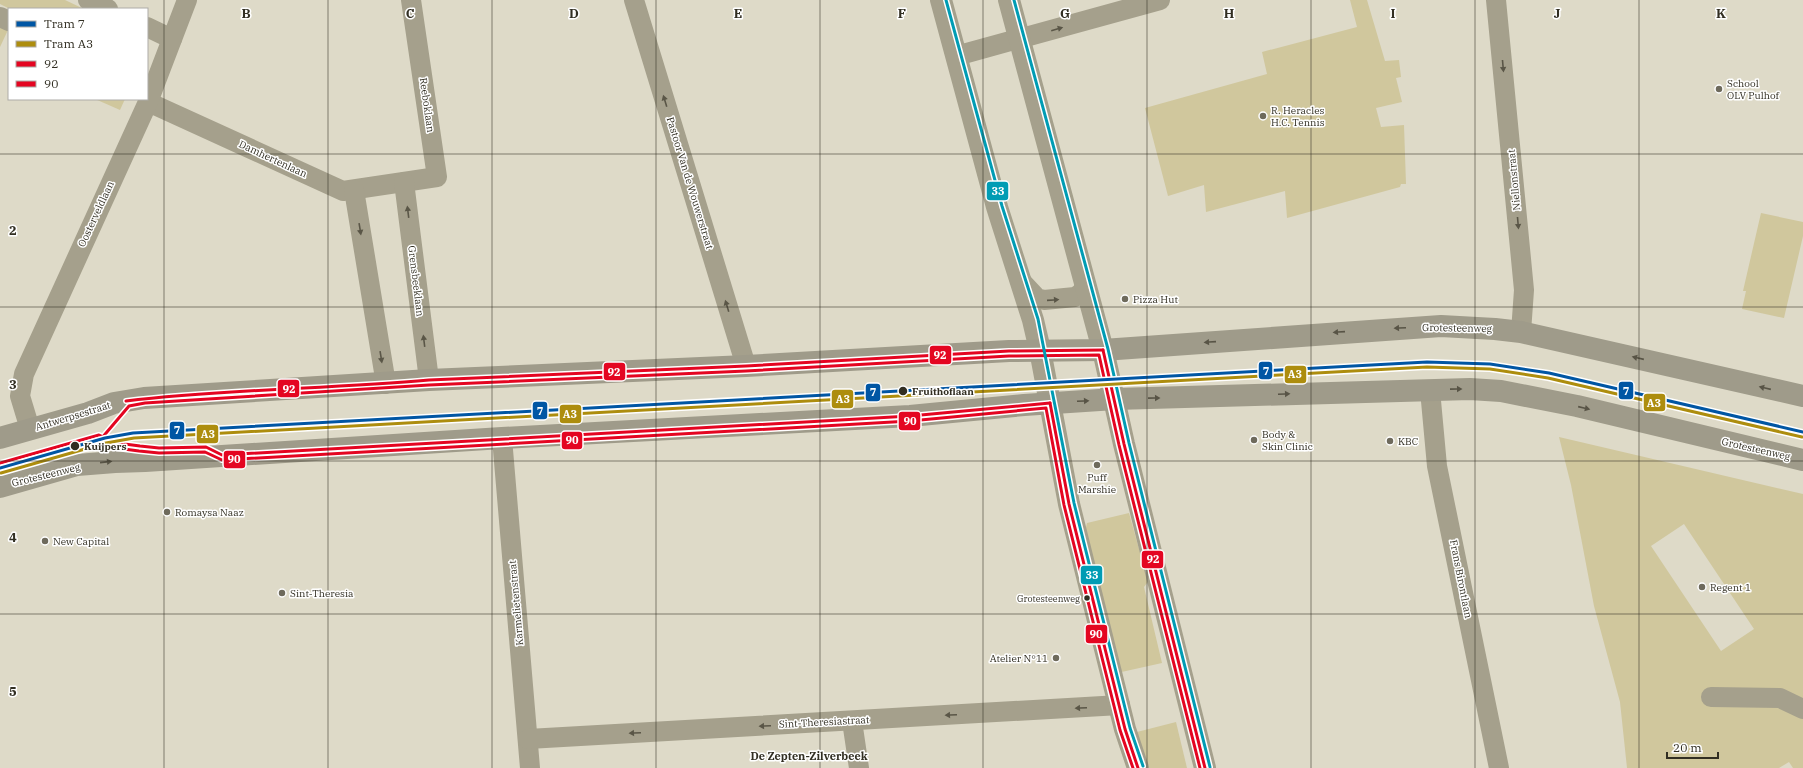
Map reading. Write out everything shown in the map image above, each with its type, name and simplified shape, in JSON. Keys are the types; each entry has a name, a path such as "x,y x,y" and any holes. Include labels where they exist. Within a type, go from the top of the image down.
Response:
{"main road":[{"name":"Grotesteenweg","path":"1040,350 1104,350 1440,326 1494,329 1521,332 1803,396"},
{"path":"386,384 429,380 746,366 1040,350"},
{"name":"Antwerpsestraat","path":"0,438 114,404 144,398 386,384"},
{"name":"Grotesteenweg","path":"0,487 77,466 115,462 151,461 222,455 502,438 910,416 1050,403 1115,399 1470,389 1501,391 1584,408 1803,460"}],"street":[{"path":"88,0 106,8"},
{"name":"Oosterveldlaan","path":"149,92 187,0"},
{"name":"Reeboklaan","path":"404,182 437,177 411,0"},
{"name":"Pastoor Van de Wouwerstraat","path":"634,0 746,366"},
{"path":"941,0 997,207 1022,282 1040,350 1069,504 1125,729 1138,768"},
{"path":"1009,0 1104,350 1124,444 1205,768"},
{"path":"956,56 1160,0"},
{"name":"Niellonstraat","path":"1496,0 1524,290 1521,332"},
{"path":"148,27 172,38"},
{"name":"Damhertenlaan","path":"149,92 343,191 404,182"},
{"name":"Oosterveldlaan","path":"30,429 20,396 24,374 145,100"},
{"name":"Grensbeeklaan","path":"404,182 429,380"},
{"path":"354,190 386,384"},
{"path":"1022,282 1037,298 1044,300 1075,297 1081,293 1086,285"},
{"name":"Frans Birontlaan","path":"1430,390 1438,466 1499,768"},
{"name":"Karmelietenstraat","path":"502,438 530,768"},
{"path":"1711,697 1780,698 1803,709"},
{"name":"Sint-Theresiastraat","path":"528,740 1120,705"},
{"path":"852,720 859,768"}],"shaded area":[{"path":"0,0 65,0 82,8 8,8 0,4"},
{"name":"R. Heracles H.C. Tennis","path":"1350,0 1367,0 1385,61 1399,60 1401,77 1396,78 1402,102 1376,108 1381,127 1404,125 1406,184 1401,184 1400,187 1287,218 1285,191 1206,212 1204,185 1168,196 1145,108 1267,74 1262,52 1357,27"},
{"path":"0,27 8,30 0,47"},
{"path":"97,100 125,100 120,110"},
{"path":"1761,213 1803,222 1803,236 1784,318 1742,309 1746,291 1743,291"},
{"path":"1559,437 1803,494 1803,768 1793,768 1789,762 1779,768 1627,768 1620,702 1594,606 1571,485","holes":["1684,524 1754,629 1721,651 1651,546"]},
{"path":"1129,513 1139,549 1150,579 1144,587 1162,663 1117,673 1084,536 1087,523"},
{"path":"1176,722 1187,768 1147,768 1133,733"}],"tram line":[{"name":"7","path":"0,468 105,438 133,433 1427,362 1490,364 1549,373 1803,432"},
{"name":"A3","path":"1,473 106,443 134,438 1427,367 1490,369 1548,378 1802,437"}],"transit line":[{"name":"33","path":"946,0 1002,206 1038,319 1074,503 1130,728 1143,766"},
{"name":"33","path":"1014,0 1108,349 1129,443 1210,767"},
{"name":"92","path":"1103,350 1124,444 1205,768"},
{"name":"92","path":"126,401 240,391 429,380 746,366 1009,351 1103,350"},
{"name":"90","path":"1,468 101,439 129,406 145,403 429,385 746,371 1009,356 1099,355 1119,445 1200,768"},
{"name":"92","path":"1050,403 1069,504 1125,729 1138,768"},
{"name":"92","path":"0,463 99,435 117,443 140,446 159,448 206,447 222,455 910,416 1050,403"},
{"name":"90","path":"70,448 99,440 116,448 159,453 205,452 222,460 910,421 1046,408 1064,505 1120,730 1133,768"}],"place":[{"name":"School OLV Pulhof","path":"1719,89"},
{"name":"R. Heracles H.C. Tennis","path":"1263,116"},
{"name":"Pizza Hut","path":"1125,299"},
{"name":"Fruithoflaan","path":"903,391"},
{"name":"Body & Skin Clinic","path":"1254,440"},
{"name":"KBC","path":"1390,441"},
{"name":"Kuijpers","path":"75,446"},
{"name":"Puff Marshie","path":"1097,465"},
{"name":"Romaysa Naaz","path":"167,512"},
{"name":"New Capital","path":"45,541"},
{"name":"Regent 1","path":"1702,587"},
{"name":"Sint-Theresia","path":"282,593"},
{"name":"Grotesteenweg","path":"1087,598"},
{"name":"Atelier N°11","path":"1056,658"}],"district":[{"name":"De Zepten-Zilverbeek","path":"809,756"}]}
